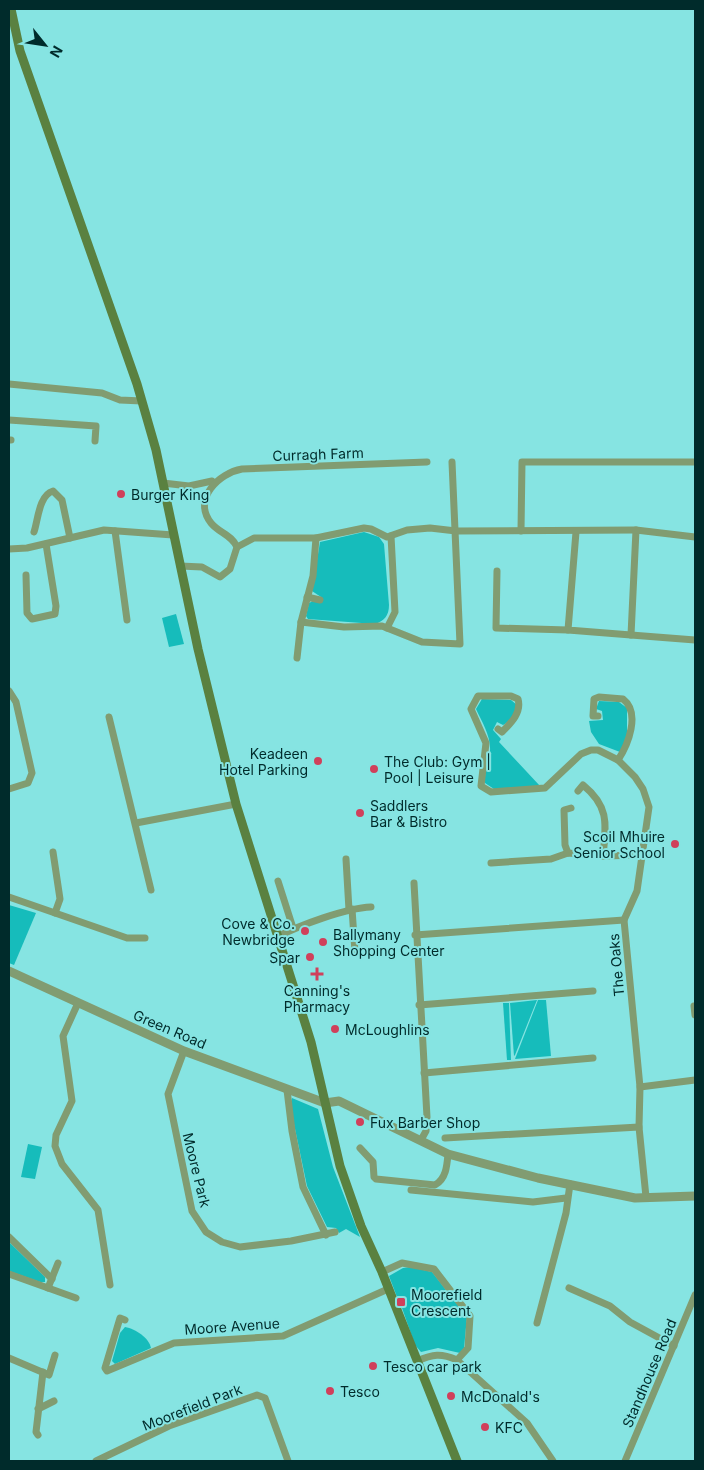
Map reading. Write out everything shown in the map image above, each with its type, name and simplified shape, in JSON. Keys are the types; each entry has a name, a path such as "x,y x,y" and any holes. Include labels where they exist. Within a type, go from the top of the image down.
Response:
{"main road":[{"path":"10,9 20,51 142,402 163,483 180,566 236,804 311,1042 331,1134 342,1174 361,1226 382,1272 457,1461"}],"street":[{"path":"9,384 102,393 120,400 142,402"},
{"path":"9,420 96,426 95,441"},
{"name":"Curragh Farm","path":"163,483 190,486 212,481 214,483 226,473 242,469 427,462"},
{"path":"301,622 344,627 382,626 422,642 460,644 452,462"},
{"path":"521,531 522,462 695,462"},
{"path":"214,483 206,501 206,516 218,531 229,537 237,547"},
{"path":"34,532 43,500 48,492 53,491 62,500 70,538"},
{"path":"180,566 195,565 220,577 230,569 237,547 254,538 316,538 364,528 372,529 387,537 407,530 430,528 456,531 555,532 636,530 695,537"},
{"path":"9,549 46,544 104,530 174,535"},
{"path":"631,634 636,530"},
{"path":"115,531 127,620"},
{"path":"568,630 576,532"},
{"path":"387,628 395,612 392,536"},
{"path":"297,658 301,622 314,576 316,538"},
{"path":"26,575 27,613 32,619 55,614 56,606 46,544"},
{"path":"497,572 496,628 568,630 695,640"},
{"path":"308,597 320,600"},
{"path":"9,691 13,694 16,702 32,773 28,783 9,789"},
{"path":"498,729 502,732 512,721 518,712 518,699 512,696 478,696 471,709 486,743 482,786 491,792 545,788 581,754 591,750 598,750 618,760 635,777 643,789 649,807 637,891 624,920"},
{"path":"598,716 593,716 592,705 594,700 599,697 618,698 627,702 630,708 632,719 629,737 626,748 618,760"},
{"path":"109,717 151,890"},
{"path":"578,791 583,786 592,792 604,812 606,825 603,856"},
{"path":"136,823 236,804"},
{"path":"568,853 565,845 564,810 571,808"},
{"path":"52,852 60,899 55,913"},
{"path":"491,863 550,859 568,853 603,856 642,856"},
{"path":"346,859 355,952"},
{"path":"278,881 293,928"},
{"path":"414,883 415,935 427,1118 426,1131 421,1140"},
{"path":"9,897 127,938 144,938"},
{"path":"277,937 293,928 351,909 371,907"},
{"name":"The Oaks","path":"415,935 624,920 640,1088 639,1127 646,1198"},
{"name":"Green Road","path":"9,971 184,1051 325,1103 339,1101 448,1154 635,1198 695,1196"},
{"path":"419,1005 593,991"},
{"path":"78,1003 63,1036 72,1101 56,1135 55,1146 62,1164 98,1210 110,1286"},
{"path":"694,1006 695,1015"},
{"name":"Moore Park","path":"184,1051 168,1094 192,1211 206,1232 222,1242 240,1247 326,1235 335,1232"},
{"path":"424,1073 593,1058"},
{"path":"640,1088 695,1080"},
{"path":"287,1090 292,1131 303,1188 326,1235"},
{"path":"445,1138 639,1127"},
{"path":"360,1148 373,1162 374,1177 376,1179 435,1185 441,1182 444,1176 448,1154"},
{"path":"537,1323 566,1213 566,1198 570,1184"},
{"path":"411,1190 533,1202 566,1198"},
{"path":"9,1237 52,1278"},
{"path":"48,1288 58,1262"},
{"path":"382,1272 402,1263 434,1269 470,1316 468,1348 457,1360"},
{"path":"9,1274 76,1298"},
{"path":"570,1288 610,1306 630,1322 674,1346"},
{"name":"Moore Avenue","path":"122,1317 105,1368 107,1371 174,1343 283,1336 388,1289"},
{"name":"Standhouse Road","path":"625,1461 695,1295"},
{"path":"417,1361 434,1354 444,1354 457,1360 527,1423 553,1461"},
{"path":"9,1358 49,1375 55,1355"},
{"path":"38,1436 36,1432 43,1372"},
{"name":"Moorefield Park","path":"96,1461 169,1426 257,1395 265,1398 288,1461"},
{"path":"38,1409 54,1401"}],"shaded area":[{"path":"364,532 379,537 384,544 389,605 385,618 375,624 308,619 306,616 309,603 321,597 312,591 320,542"},
{"path":"176,614 184,644 169,647 162,618"},
{"path":"482,699 511,700 517,705 514,714 508,722 503,725 497,722 493,730 501,739 499,742 540,786 494,789 485,783 490,745 486,729 476,709"},
{"path":"599,701 619,702 627,708 627,738 620,752 599,744 591,732 589,721 603,720 602,711 596,709"},
{"path":"9,905 36,913 14,965 9,963"},
{"path":"537,1000 515,1055 514,1056 510,1003"},
{"path":"538,1000 546,1000 551,1056 515,1059"},
{"path":"503,1003 509,1003 511,1060 507,1060"},
{"path":"292,1098 318,1109 333,1167 360,1237 346,1229 339,1233 336,1228 327,1227 307,1186 290,1105"},
{"path":"28,1144 42,1147 35,1179 21,1177"},
{"path":"9,1242 45,1277 45,1282 9,1271"},
{"path":"410,1267 432,1272 467,1317 464,1348 460,1353 438,1348 421,1352 415,1345 402,1308 405,1306 399,1296 397,1297 389,1276 403,1268"},
{"path":"125,1327 141,1335 148,1341 151,1348 115,1364 112,1361 120,1333"}],"place":[{"name":"Burger King","path":"121,494"},
{"name":"Keadeen Hotel Parking","path":"318,761"},
{"name":"The Club: Gym | Pool | Leisure","path":"374,769"},
{"name":"Saddlers Bar & Bistro","path":"360,813"},
{"name":"Scoil Mhuire Senior School","path":"675,844"},
{"name":"Cove & Co. Newbridge","path":"305,931"},
{"name":"Ballymany Shopping Center","path":"323,942"},
{"name":"Spar","path":"310,957"},
{"name":"Canning's Pharmacy","path":"317,974"},
{"name":"McLoughlins","path":"335,1029"},
{"name":"Fux Barber Shop","path":"360,1122"},
{"name":"Moorefield Crescent","path":"401,1302"},
{"name":"Tesco car park","path":"373,1366"},
{"name":"Tesco","path":"330,1391"},
{"name":"McDonald's","path":"451,1396"},
{"name":"KFC","path":"485,1427"}]}
